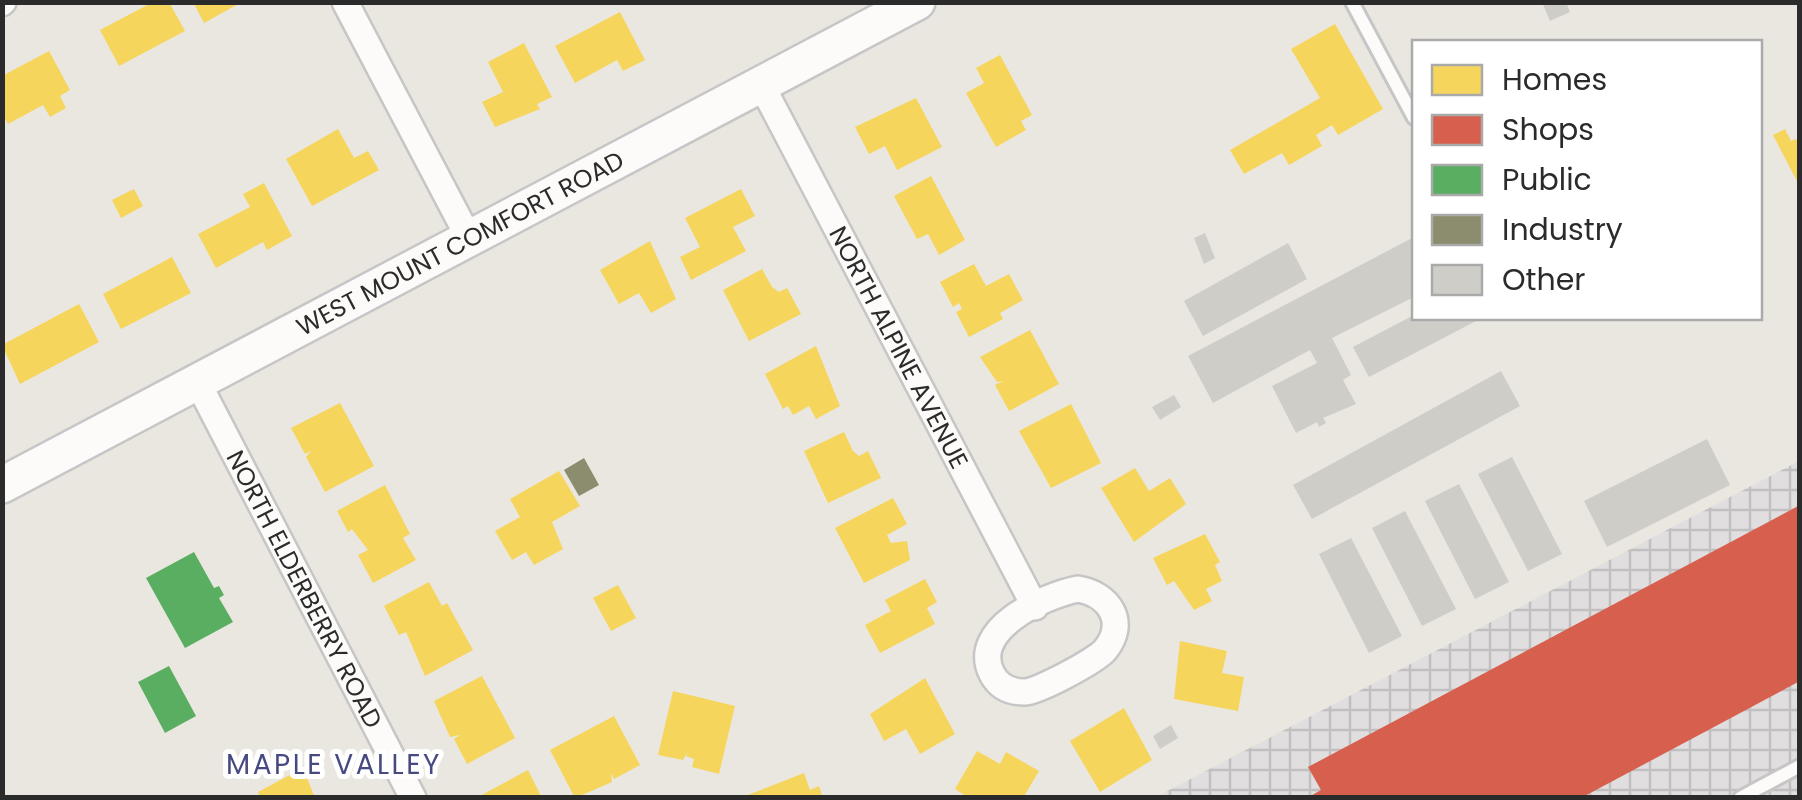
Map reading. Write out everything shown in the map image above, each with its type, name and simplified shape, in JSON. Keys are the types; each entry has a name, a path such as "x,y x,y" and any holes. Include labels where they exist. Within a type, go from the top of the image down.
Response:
{"street":[{"path":"345,2 470,242"},
{"name":"WEST MOUNT COMFORT ROAD","path":"2,485 470,242 917,2"},
{"name":"NORTH ALPINE AVENUE","path":"762,86 1036,608"},
{"name":"NORTH ELDERBERRY ROAD","path":"198,383 413,798"},
{"path":"1062,592 1094,592 1106,599 1113,611 1112,639 1103,654 1030,693 1010,691 996,682 988,665 986,647 998,629 1036,608 1062,592"}],"lane":[{"path":"1352,2 1412,114"},
{"path":"1740,798 1800,766"}],"shaded area":[{"path":"1799,461 1799,797 1156,797"}],"building: Homes":[{"path":"153,2 169,2 185,31 119,66 100,30"},
{"path":"193,2 242,2 204,23"},
{"path":"620,12 645,60 623,71 617,60 575,83 555,46"},
{"path":"1335,24 1383,109 1338,135 1332,125 1316,135 1322,146 1289,165 1282,153 1244,174 1230,150 1320,98 1291,49"},
{"path":"524,43 552,97 537,104 540,109 495,127 482,102 503,92 488,62"},
{"path":"49,51 70,90 60,96 66,108 50,117 43,105 8,124 2,113 2,76"},
{"path":"1000,55 1032,115 1021,121 1026,130 996,147 966,93 984,83 976,68"},
{"path":"916,98 942,147 897,170 885,146 869,154 855,127"},
{"path":"338,129 354,158 368,151 379,170 312,206 286,159"},
{"path":"1785,129 1791,141 1796,139 1800,144 1800,187 1773,135"},
{"path":"931,176 965,240 939,255 928,234 917,239 894,196"},
{"path":"264,183 292,236 267,250 263,242 216,268 198,234 250,207 243,194"},
{"path":"134,189 143,206 121,218 112,200"},
{"path":"741,189 755,216 733,227 746,251 691,280 680,257 700,247 685,218"},
{"path":"650,241 676,299 651,313 639,293 619,304 600,270"},
{"path":"172,257 191,293 121,329 103,294"},
{"path":"974,264 986,286 1009,274 1023,300 1000,313 1003,319 969,337 956,312 962,309 959,303 953,307 940,282"},
{"path":"762,269 772,287 779,292 787,288 801,314 749,341 723,290"},
{"path":"79,304 99,342 20,384 2,345"},
{"path":"1030,330 1059,384 1009,411 995,385 1003,381 997,382 980,357"},
{"path":"816,346 840,406 816,419 809,406 793,415 788,406 783,409 765,374"},
{"path":"340,403 374,466 325,492 306,457 311,451 305,454 291,428"},
{"path":"1071,404 1101,463 1051,488 1019,431"},
{"path":"844,432 859,456 868,451 881,478 828,503 804,451"},
{"path":"1135,468 1149,491 1170,478 1186,504 1134,542 1101,488"},
{"path":"559,471 580,506 552,522 563,549 534,565 526,552 512,560 495,531 520,517 510,499"},
{"path":"385,485 410,534 403,538 416,560 373,583 358,555 368,550 352,529 348,532 337,511"},
{"path":"893,498 907,524 887,535 891,543 907,541 910,560 864,583 835,528"},
{"path":"1205,534 1220,562 1215,565 1222,581 1206,589 1212,601 1194,610 1174,581 1167,585 1153,558"},
{"path":"925,579 937,602 927,608 935,624 880,653 865,625 891,611 885,600"},
{"path":"429,582 442,606 447,603 473,650 425,676 406,632 399,635 384,606"},
{"path":"618,585 636,618 611,631 593,598"},
{"path":"1180,641 1227,651 1222,673 1244,677 1238,711 1174,699"},
{"path":"482,676 515,738 467,764 454,739 460,735 450,737 434,701"},
{"path":"925,678 955,734 920,754 906,729 884,741 870,714"},
{"path":"673,691 735,706 719,774 692,767 694,759 686,756 688,751 683,760 658,755"},
{"path":"1124,708 1152,760 1100,792 1070,741"},
{"path":"614,716 640,765 614,779 611,773 612,782 575,798 550,750"},
{"path":"977,751 1000,764 1006,752 1039,771 1023,798 969,798 955,789"},
{"path":"303,768 315,798 260,798 258,792"},
{"path":"528,770 542,798 476,798"},
{"path":"804,773 810,790 819,786 823,798 740,798"}],"building: Shops":[{"path":"1800,505 1800,681 1581,798 1307,798 1321,790 1308,767"}],"building: Public":[{"path":"194,552 214,588 219,586 224,595 219,598 233,622 185,648 146,578"},
{"path":"169,666 196,716 165,733 138,682"}],"building: Industry":[{"path":"584,458 599,485 579,496 564,470"}],"building: Other":[{"path":"1542,2 1566,2 1570,12 1550,21"},
{"path":"1205,233 1215,258 1204,264 1194,238"},
{"path":"1412,238 1412,298 1332,338 1351,375 1343,380 1356,404 1323,418 1326,423 1319,427 1317,422 1296,433 1272,386 1317,363 1310,350 1213,403 1188,356"},
{"path":"1288,243 1307,279 1203,336 1184,301"},
{"path":"1412,316 1412,320 1476,321 1369,377 1353,347"},
{"path":"1501,371 1520,406 1312,519 1293,485"},
{"path":"1174,395 1181,407 1160,420 1152,407"},
{"path":"1707,439 1730,485 1607,547 1584,501"},
{"path":"1512,457 1562,554 1528,571 1478,474"},
{"path":"1459,484 1509,582 1475,599 1425,501"},
{"path":"1405,511 1456,609 1422,626 1372,528"},
{"path":"1351,538 1402,636 1369,653 1319,554"},
{"path":"1171,725 1178,738 1160,749 1153,736"}],"district":[{"name":"MAPLE VALLEY","path":"334,764"}]}
